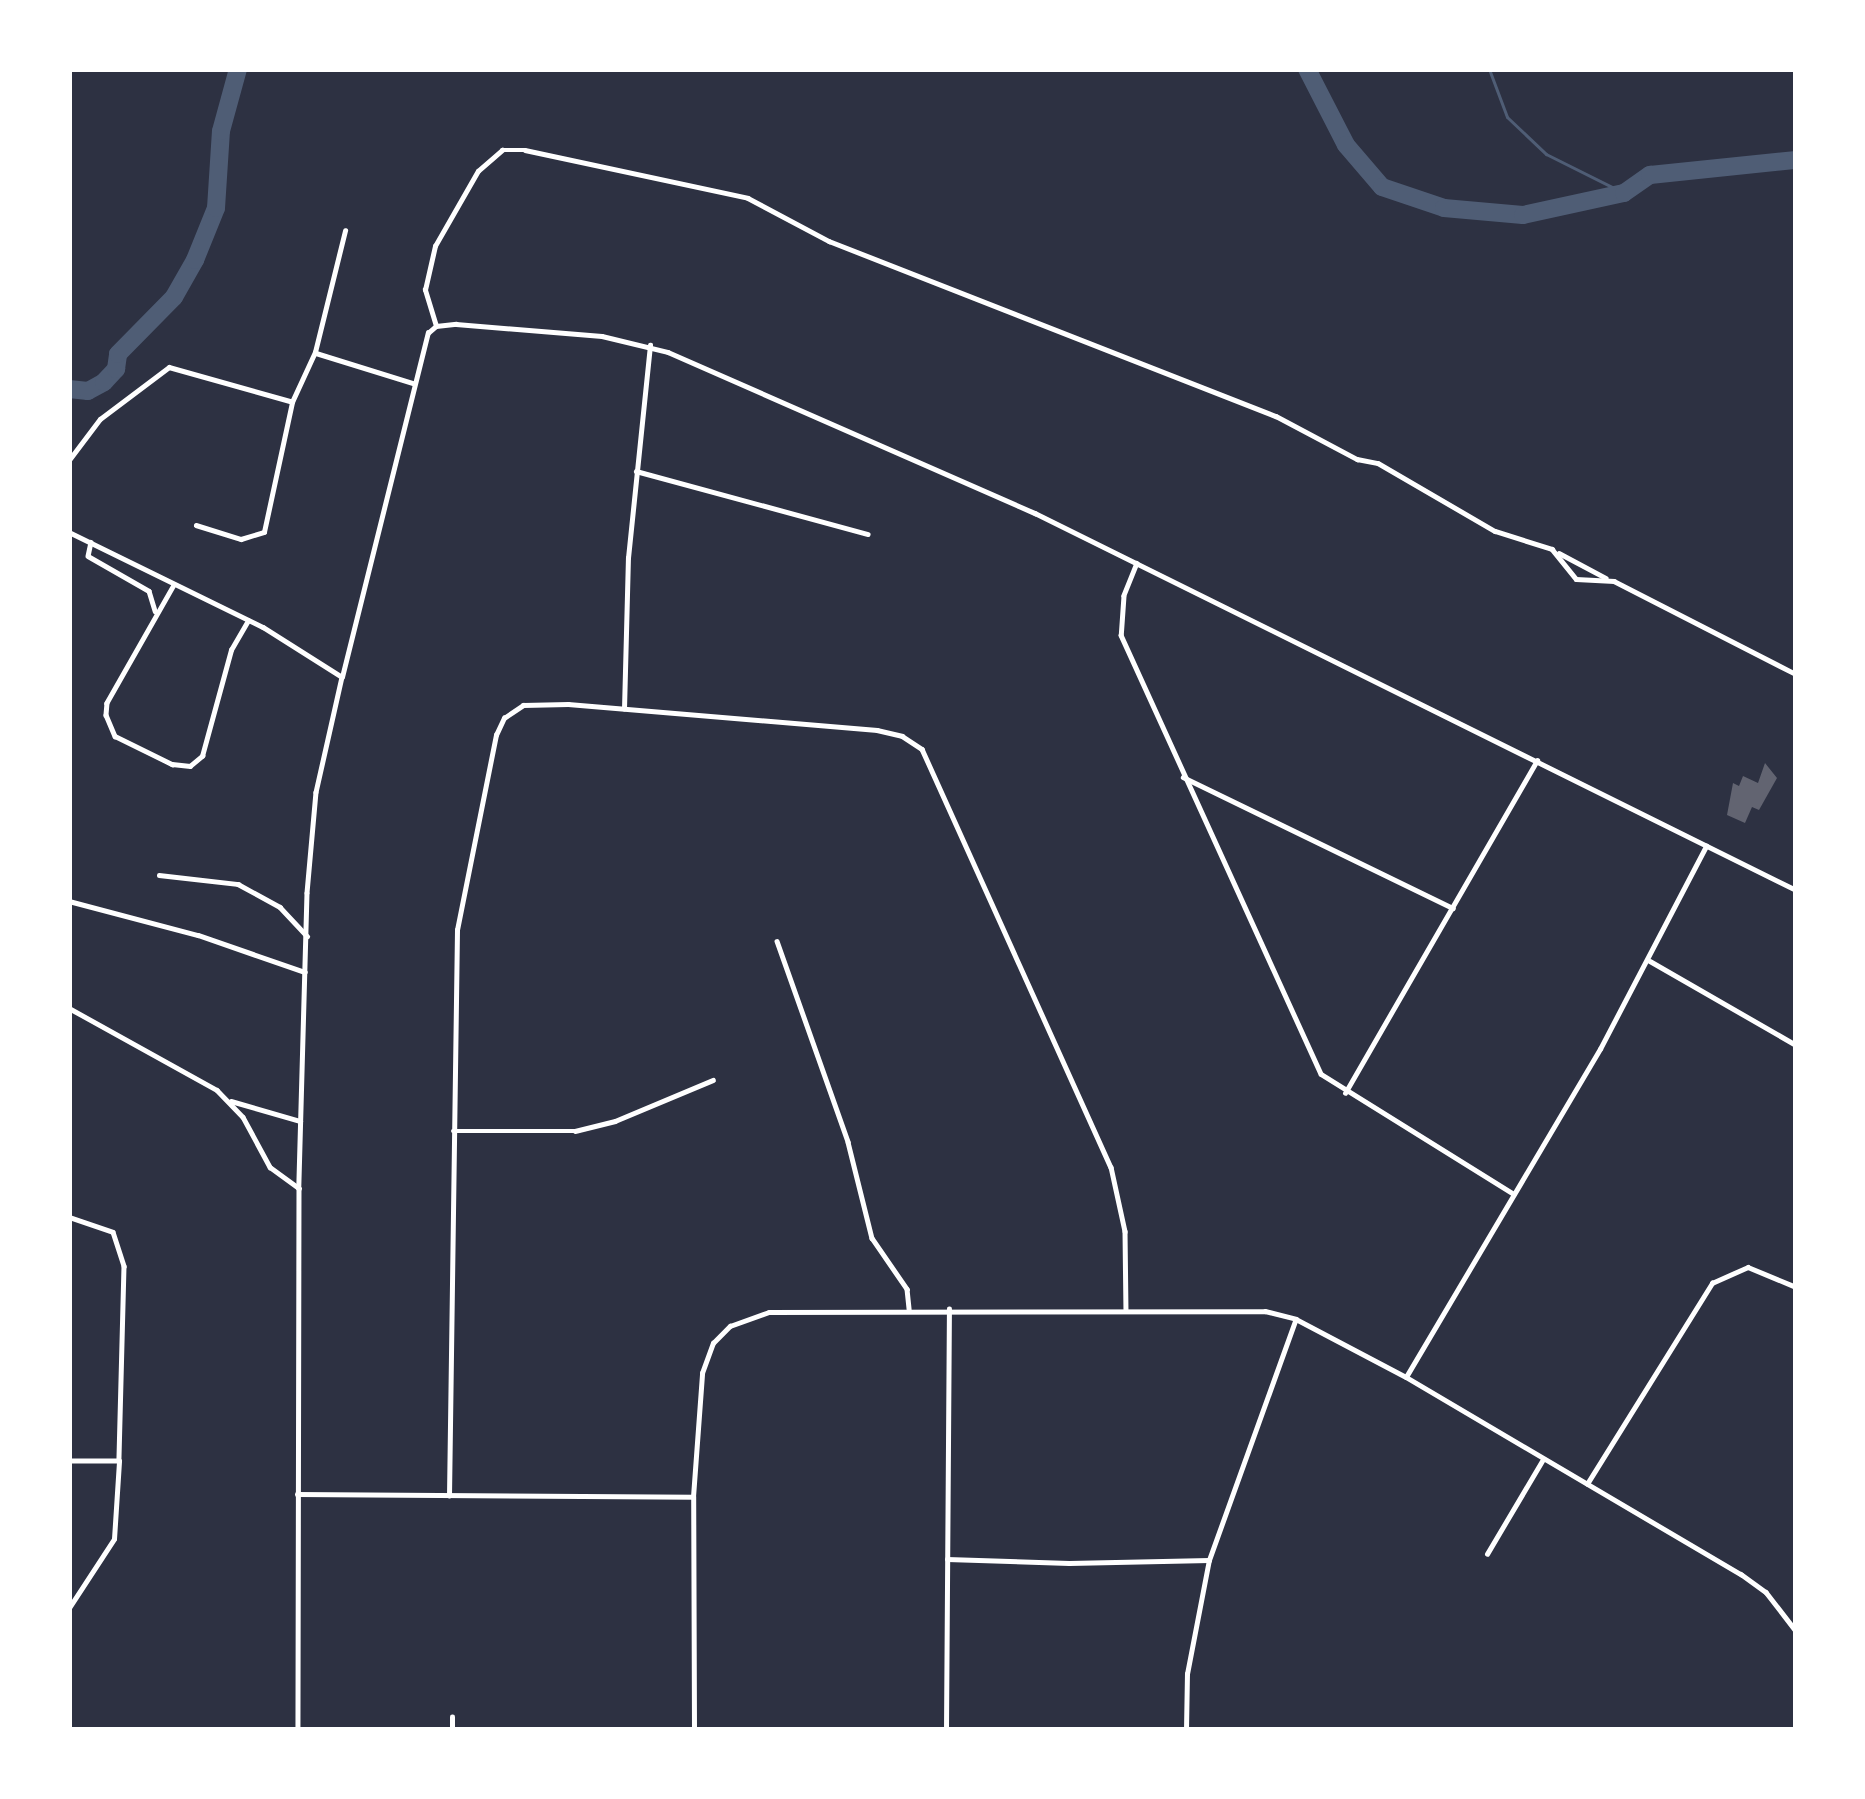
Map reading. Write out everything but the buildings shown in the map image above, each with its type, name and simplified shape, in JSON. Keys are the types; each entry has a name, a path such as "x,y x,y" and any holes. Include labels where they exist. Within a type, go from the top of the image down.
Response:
{"street":[{"path":"436,326 425,278 443,225 492,155 525,150 773,207 830,241 1276,416 1357,459 1378,463 1495,531 1559,553 1796,674"},
{"path":"196,525 241,539 263,532 292,402 315,352 345,231"},
{"path":"436,326 602,336 650,345 1137,563 1796,890"},
{"path":"298,1730 300,1121 312,816 413,383 425,340 436,326"},
{"path":"624,709 636,471 650,345"},
{"path":"315,352 413,383"},
{"path":"69,460 100,419 169,367 292,402"},
{"path":"636,471 868,535"},
{"path":"69,532 248,619 342,677"},
{"path":"91,542 88,556 149,591 155,614"},
{"path":"1559,553 1576,580 1606,578"},
{"path":"1137,563 1124,596 1120,634 1321,1074 1514,1194"},
{"path":"174,585 107,703 108,728 115,736 184,766 202,756 231,650 248,619"},
{"path":"449,1496 460,895 500,726 509,712 531,704 877,730 902,736 922,748 1111,1167 1125,1231 1126,1309"},
{"path":"1345,1093 1537,761"},
{"path":"1183,777 1454,909"},
{"path":"1406,1377 1648,959 1706,846"},
{"path":"159,875 238,884 280,907 307,936"},
{"path":"69,901 198,935 307,973"},
{"path":"777,941 848,1142 872,1238 908,1288 910,1309"},
{"path":"1648,959 1796,1045"},
{"path":"69,1008 231,1101 300,1121"},
{"path":"453,1131 575,1131 615,1121 712,1080"},
{"path":"231,1101 270,1167 299,1188"},
{"path":"69,1217 102,1224 122,1244 114,1539 69,1607"},
{"path":"1586,1484 1712,1282 1748,1267 1796,1287"},
{"path":"694,1730 693,1497 701,1373 713,1343 730,1326 769,1312 1126,1309 1265,1311 1296,1319 1406,1377 1754,1582 1796,1631"},
{"path":"946,1730 949,1310"},
{"path":"1186,1730 1187,1674 1209,1560 1296,1319"},
{"path":"1487,1554 1544,1459"},
{"path":"69,1461 119,1461"},
{"path":"297,1494 693,1497"},
{"path":"946,1558 1069,1564 1209,1560"},
{"path":"452,1717 452,1730"}],"waterway":[{"path":"69,389 88,391 104,382 116,369 118,354 174,297 195,260 216,208 221,131 238,69"},
{"path":"1307,69 1346,145 1382,187 1444,208 1523,215 1624,193 1650,175 1796,160"},
{"path":"1489,69 1507,117 1546,154 1624,193"}]}
